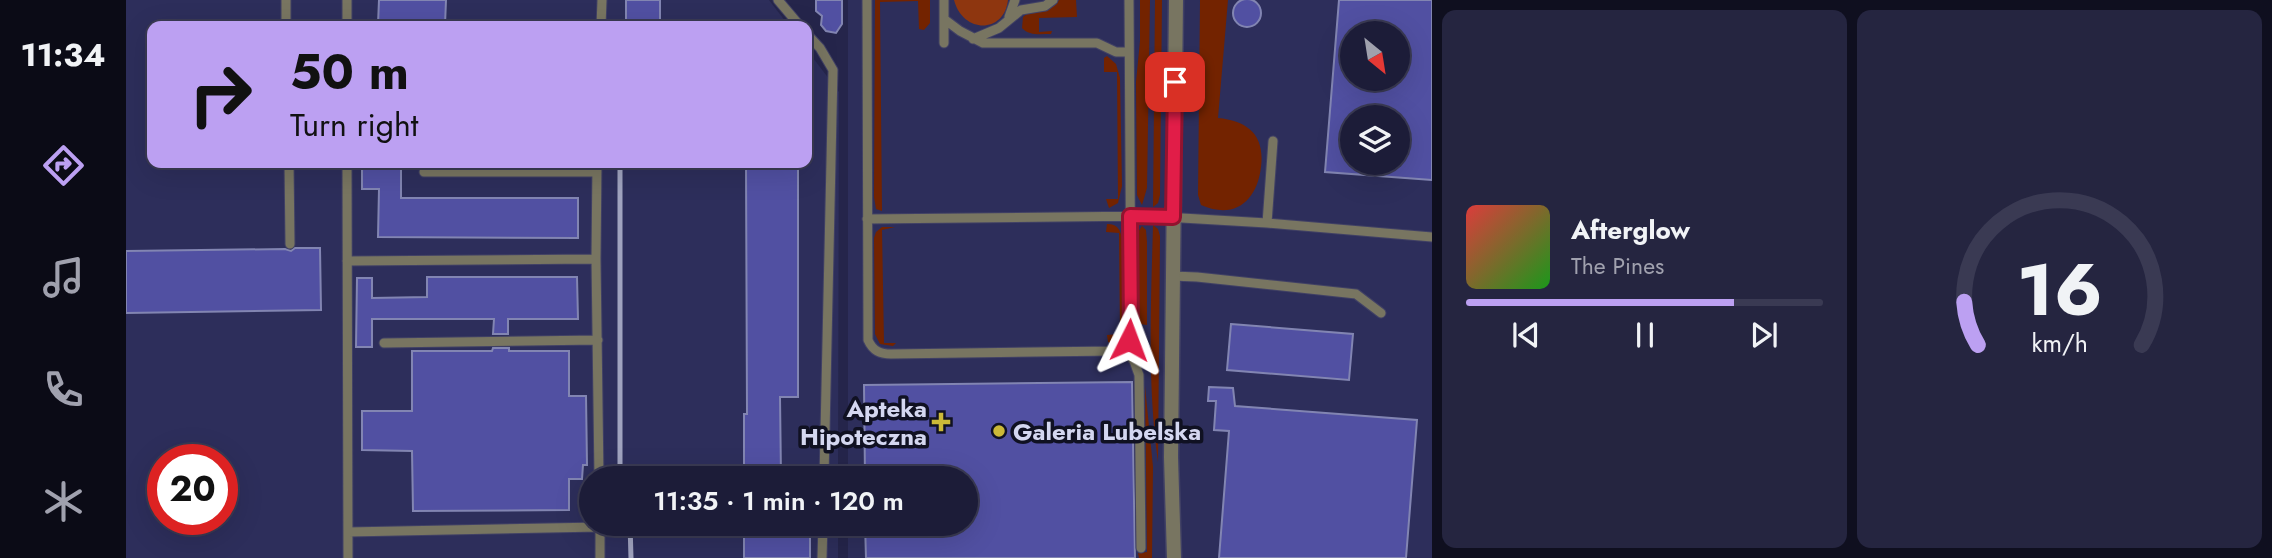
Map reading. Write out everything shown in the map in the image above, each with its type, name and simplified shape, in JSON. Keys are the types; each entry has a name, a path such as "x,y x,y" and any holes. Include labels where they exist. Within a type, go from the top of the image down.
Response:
{"street":[{"path":"1174,558 1171,457 1176,0"}],"lane":[{"path":"286,0 286,21"},
{"path":"347,0 347,21"},
{"path":"601,21 602,0"},
{"path":"778,0 796,21"},
{"path":"867,0 868,340 879,353 1114,351 1123,347 1131,333 1129,0"},
{"path":"944,0 944,43"},
{"path":"973,39 999,28 1013,12 1015,0"},
{"path":"1006,21 1021,10 1045,6 1053,0"},
{"path":"944,19 983,43 1097,43 1116,52 1129,52"},
{"path":"812,41 833,70 824,466"},
{"path":"1268,223 1273,141"},
{"path":"289,168 290,244"},
{"path":"347,168 348,558"},
{"path":"424,172 562,168"},
{"path":"597,168 599,466"},
{"path":"867,219 1173,217 1432,237"},
{"path":"347,261 596,259"},
{"path":"1172,276 1356,294 1381,313"},
{"path":"384,343 598,340"},
{"path":"1123,347 1139,375 1141,548"},
{"path":"348,532 579,526"},
{"path":"600,536 600,558"},
{"path":"822,536 822,558"}],"shaded area":[{"path":"126,0 769,0 785,21 147,21 147,168 812,168 812,57 839,92 838,466 579,466 579,536 838,536 838,558 126,558"},
{"path":"848,0 1432,0 1432,558 848,558 848,536 978,536 978,466 848,466"},
{"path":"875,0 930,0 930,23 924,30 919,29 918,1 880,2 882,211 876,209 874,197"},
{"path":"954,0 1008,0 999,19 992,24 983,25 966,19"},
{"path":"1059,0 1076,0 1077,17 1039,18 1039,32 1052,31 1051,34 1031,33 1022,28 1023,17 1051,7"},
{"path":"1140,0 1150,0 1147,188 1142,205 1137,195 1136,82"},
{"path":"1155,0 1162,0 1160,195 1158,203 1153,207"},
{"path":"1200,0 1228,0 1218,118 1246,126 1257,138 1262,156 1255,189 1249,198 1234,209 1213,209 1201,205 1198,195"},
{"path":"1107,56 1116,64 1120,78 1122,186 1118,203 1109,208 1106,199 1118,199 1117,72 1104,72 1104,58"},
{"path":"1107,224 1119,229 1122,242 1123,332 1112,344 1108,342 1107,335 1120,334 1119,233 1106,232"},
{"path":"1153,225 1160,236 1158,462 1151,373"},
{"path":"1142,226 1146,230 1147,242 1147,325 1139,324 1138,232"},
{"path":"882,227 895,227 882,230 884,343 896,343 893,346 880,344 875,334 874,238"},
{"path":"1145,386 1153,467 1152,558 1139,558 1138,553 1147,552"}],"building":[{"path":"1247,-1 1257,3 1261,13 1257,23 1247,27 1237,23 1233,13 1237,3"},
{"path":"379,0 446,0 445,21 378,21"},
{"path":"626,0 660,0 660,21 626,21"},
{"path":"816,0 842,0 842,24 836,33 826,31 821,25 822,16 816,11"},
{"path":"1339,0 1432,0 1432,180 1365,175 1410,175 1410,105 1340,105 1340,173 1325,172"},
{"path":"362,168 401,168 401,198 578,198 578,238 378,237 379,189 362,189"},
{"path":"746,168 798,168 798,397 780,397 781,466 744,466 744,414 747,414"},
{"path":"295,248 320,248 321,310 126,313 126,251 291,251"},
{"path":"427,277 577,277 578,319 508,319 508,334 493,334 494,319 372,319 372,347 356,347 357,278 372,278 372,298 427,297"},
{"path":"1231,324 1353,334 1349,380 1227,370"},
{"path":"493,348 509,348 509,351 569,351 569,396 586,396 587,465 579,466 579,479 569,479 569,510 413,511 412,451 362,450 362,411 412,411 412,351 492,351"},
{"name":"Galeria Lubelska","path":"1132,382 1135,558 866,558 865,536 978,536 978,466 865,466 864,385"},
{"path":"1209,387 1233,388 1235,406 1417,420 1406,558 1219,558 1229,431 1214,430 1216,401 1208,401"},
{"path":"744,536 810,536 810,558 744,558"}],"railway":[{"path":"620,168 620,466"},
{"path":"630,536 631,558"}],"place":[{"name":"Apteka Hipoteczna","path":"941,422"},
{"name":"Galeria Lubelska","path":"999,431"}],"route":[{"path":"1129,340 1130,216 1173,217 1175,82"}]}
